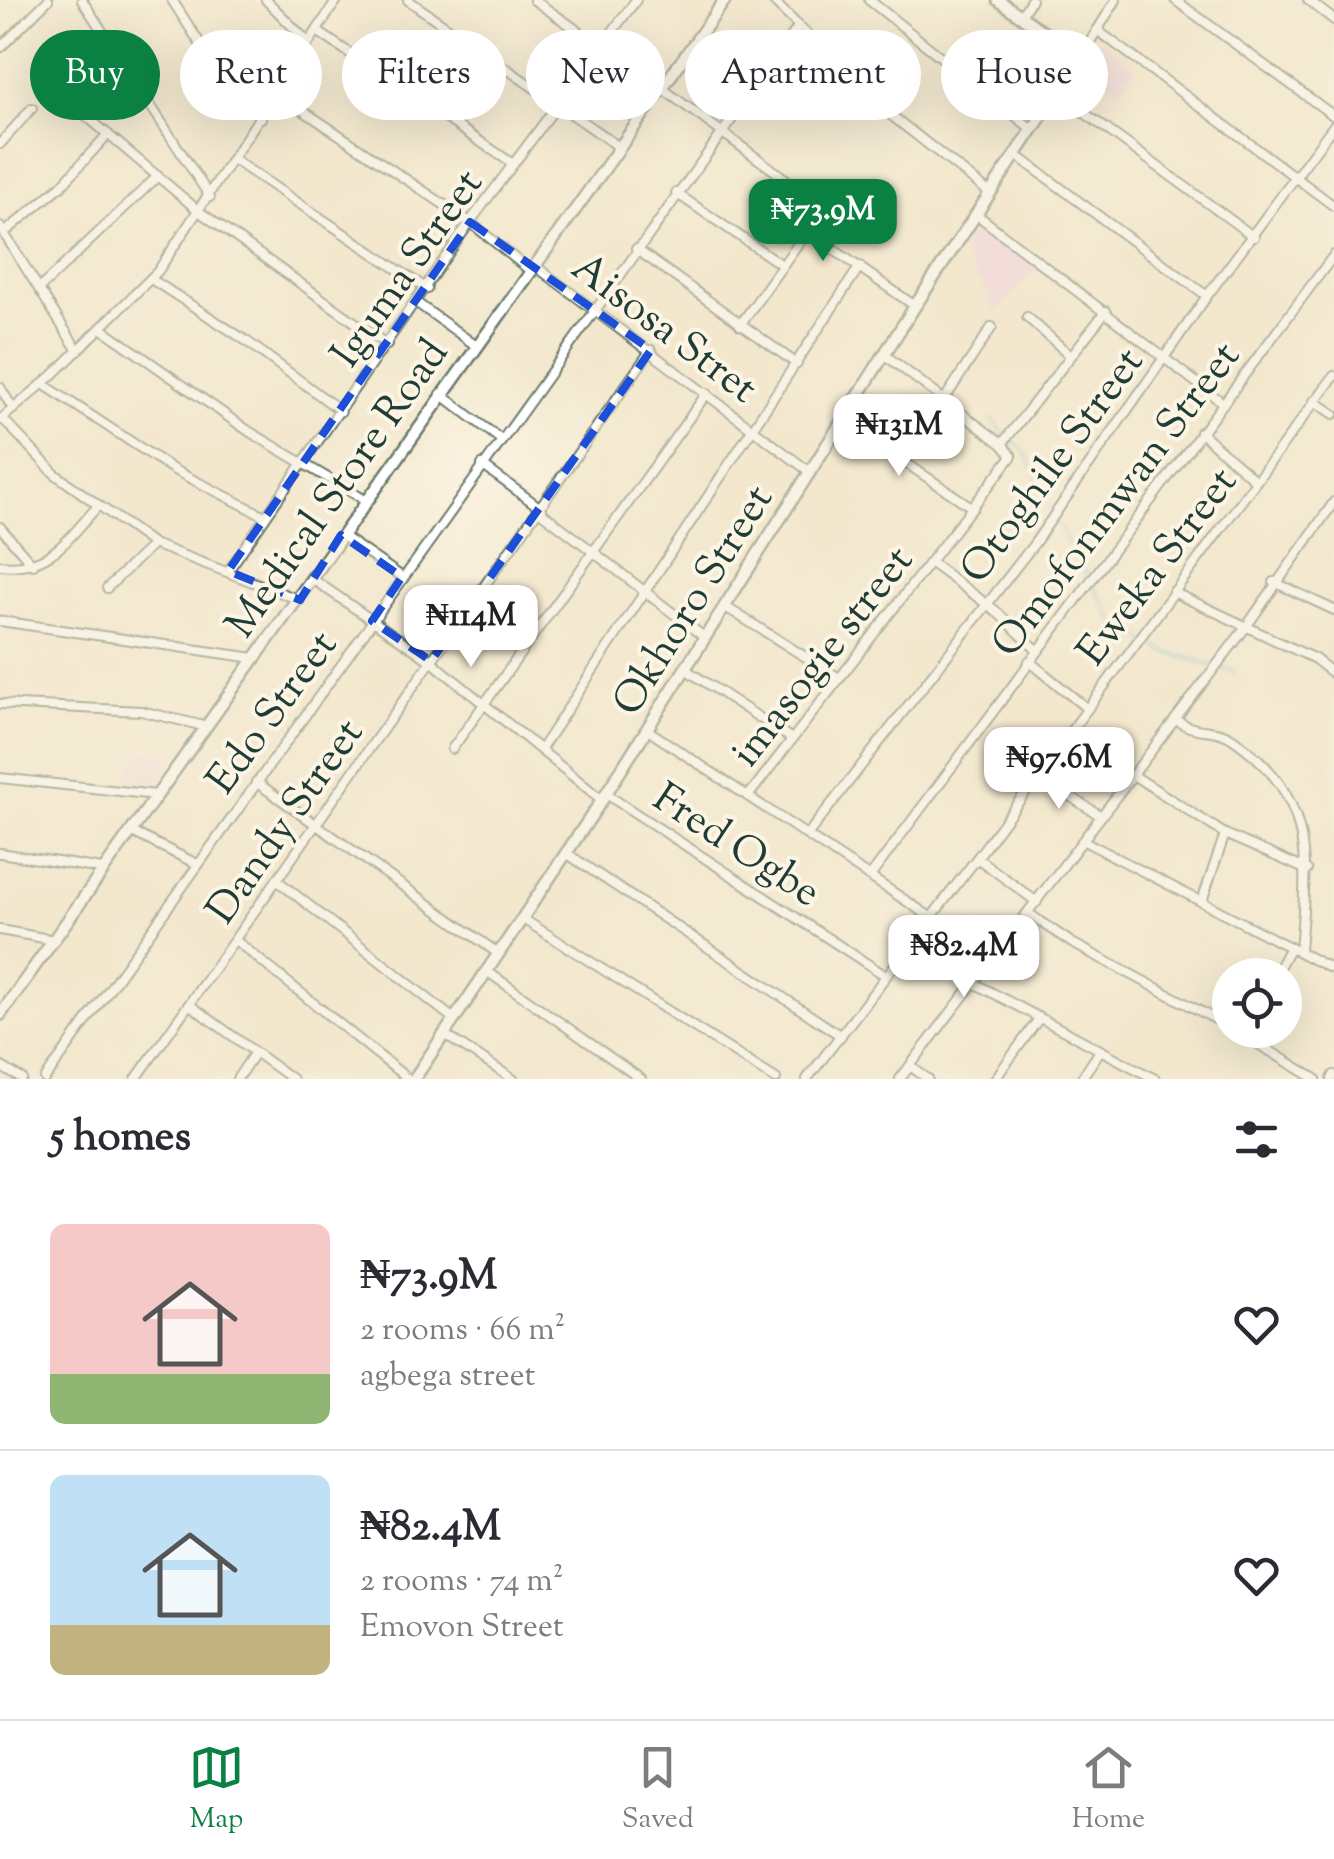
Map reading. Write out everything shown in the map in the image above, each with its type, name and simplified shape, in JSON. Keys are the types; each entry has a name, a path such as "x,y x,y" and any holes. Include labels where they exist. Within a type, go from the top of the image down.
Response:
{"street":[{"path":"0,48 48,0"},
{"path":"82,0 210,197"},
{"path":"172,0 191,30"},
{"path":"266,0 296,30"},
{"path":"318,30 337,0"},
{"path":"408,0 526,84"},
{"path":"534,0 576,30"},
{"name":"Iguma Street","path":"615,30 636,0"},
{"name":"Medical Store Road","path":"665,85 725,0"},
{"path":"772,0 887,112 990,192"},
{"path":"868,0 1032,130"},
{"path":"998,0 1041,30"},
{"path":"1021,16 1031,0"},
{"name":"Okhoro Street","path":"1097,30 1116,0"},
{"path":"1175,0 1334,116"},
{"path":"1308,0 1334,20"},
{"name":"Edo Street","path":"45,1079 719,132 798,27"},
{"path":"322,34 513,164"},
{"path":"1108,38 1334,206"},
{"path":"665,90 719,132 818,198 820,212 740,325"},
{"path":"0,144 30,110"},
{"path":"91,120 200,212 386,345"},
{"path":"260,120 151,279 43,384 1,419 45,465 153,544 300,600"},
{"name":"Aisosa Stret","path":"316,120 594,307 810,472"},
{"name":"Iguma Street","path":"228,571 470,222 548,120"},
{"path":"578,120 619,147"},
{"name":"Medical Store Road","path":"2,1008 204,726 300,600 340,535 639,120"},
{"name":"Okhoro Street","path":"412,1079 604,797 914,306 1038,120"},
{"path":"1094,120 1254,237"},
{"name":"Otoghile Street","path":"808,834 1034,544 1207,296 1298,178 1334,124"},
{"path":"78,351 2,230 62,186 108,134"},
{"path":"1016,155 1207,296"},
{"path":"234,160 426,289"},
{"path":"39,290 158,176"},
{"path":"676,193 782,265"},
{"path":"976,214 1224,403"},
{"path":"807,232 914,306"},
{"path":"636,249 796,364"},
{"name":"Omofonmwan Street","path":"872,874 1334,255"},
{"path":"541,750 860,266"},
{"path":"151,279 245,340 341,411"},
{"path":"417,302 475,345"},
{"path":"885,355 1002,444 1106,311"},
{"path":"1027,317 1071,356"},
{"path":"944,400 992,327"},
{"path":"102,328 200,400 365,500"},
{"name":"Dandy Street","path":"136,1079 651,350"},
{"name":"Eweka Street","path":"807,1079 978,858 1085,707 1334,376"},
{"path":"43,384 174,470 264,515"},
{"path":"0,387 13,409"},
{"path":"452,749 707,393"},
{"path":"441,394 500,439"},
{"path":"1314,402 1334,414"},
{"path":"843,422 973,508"},
{"path":"1200,432 1256,481"},
{"name":"imasogie street","path":"749,795 1012,456 1002,444"},
{"path":"482,465 704,637"},
{"path":"900,1079 1246,627 1274,582 1334,502"},
{"path":"0,565 33,566 56,551 98,507"},
{"path":"0,526 33,566"},
{"path":"340,535 402,577"},
{"path":"107,588 153,544"},
{"path":"930,562 1038,650"},
{"name":"Fred Ogbe","path":"311,578 430,661 604,797 886,976"},
{"path":"1274,582 1334,610"},
{"path":"1173,592 1315,659 1334,674"},
{"path":"724,606 839,678"},
{"path":"0,621 254,658"},
{"path":"1030,661 1085,707"},
{"path":"685,669 792,739"},
{"path":"0,704 141,711 204,726"},
{"path":"1176,720 1188,728 1221,732 1236,741 1276,779 1295,808 1307,870 1300,950"},
{"path":"646,728 872,874 932,918"},
{"path":"1133,775 1225,834 1307,870"},
{"path":"1038,776 1101,816"},
{"path":"0,778 156,795"},
{"path":"256,782 499,954"},
{"path":"129,830 198,864"},
{"path":"1202,901 1225,834"},
{"path":"1084,841 1334,970"},
{"path":"0,854 102,869"},
{"path":"566,854 840,1036"},
{"path":"978,858 1037,902"},
{"path":"278,881 455,1020"},
{"path":"1028,913 1072,943 1212,1016"},
{"path":"523,919 776,1079"},
{"path":"0,930 54,940"},
{"path":"235,940 412,1079"},
{"path":"1284,958 1290,947"},
{"path":"908,948 1155,1079"},
{"path":"488,972 641,1079"},
{"path":"190,1005 253,1055 292,1079"},
{"path":"995,1079 1038,1020"},
{"path":"444,1036 513,1079"},
{"path":"1267,1048 1316,1079"},
{"path":"1081,1079 1100,1051"},
{"path":"237,1079 253,1055"},
{"path":"0,1066 22,1079"},
{"path":"910,1066 928,1079"},
{"path":"621,1079 628,1070"}],"highlighted area":[{"path":"470,222 651,350 431,661 372,621 402,577 341,535 300,600 228,571"}],"shaded area":[{"path":"1108,46 1135,67 1119,90 1108,82"},
{"path":"980,220 1039,267 994,314 984,285 975,277 962,247"},
{"path":"139,751 173,757 152,793 128,787 126,779"}],"waterway":[{"path":"993,419 1003,434"},
{"path":"1009,439 1026,453 1051,513"},
{"path":"1055,520 1089,578"},
{"path":"1093,585 1116,624 1166,652 1235,672"}]}
